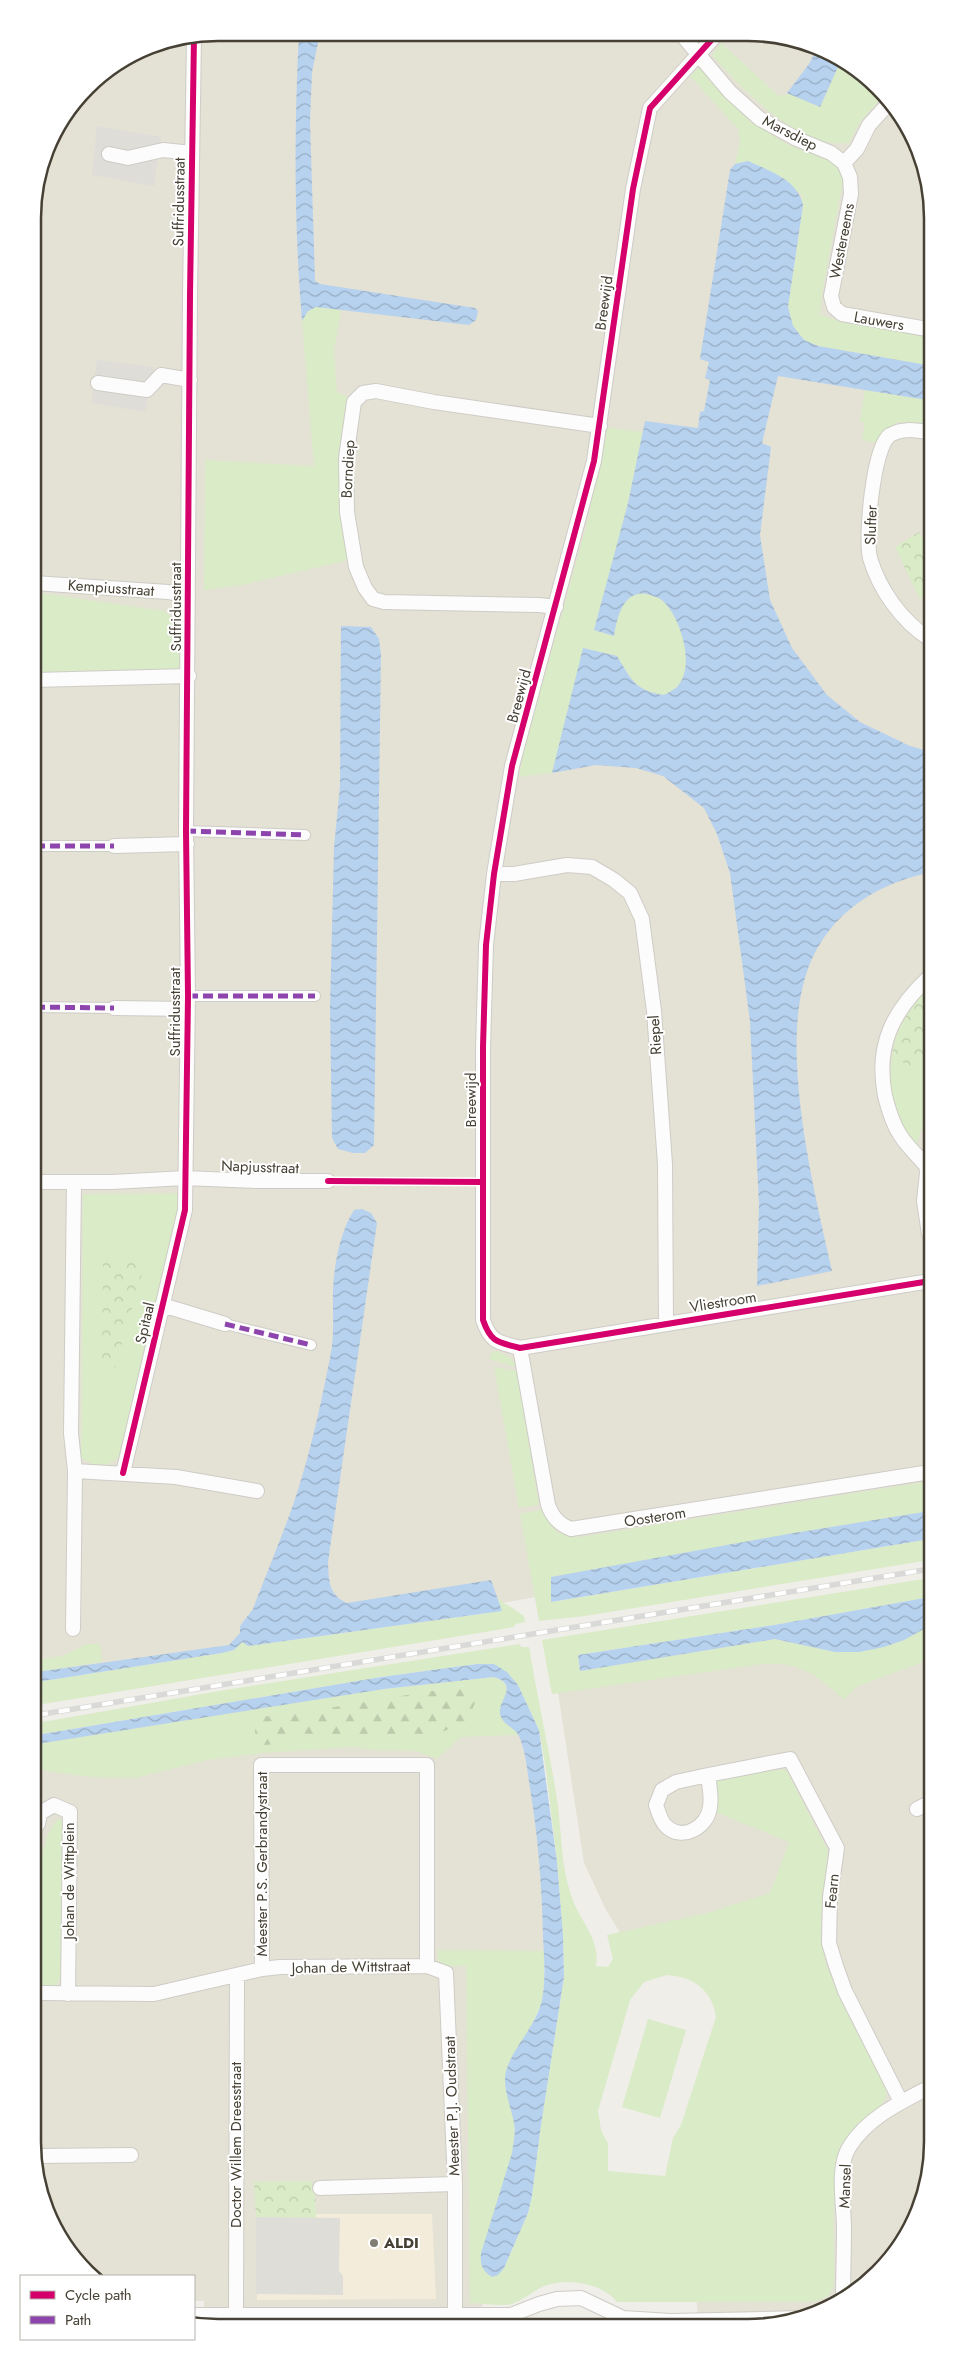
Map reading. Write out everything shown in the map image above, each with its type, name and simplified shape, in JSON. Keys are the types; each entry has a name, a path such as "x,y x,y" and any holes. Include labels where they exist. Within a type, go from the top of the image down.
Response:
{"street":[{"name":"Marsdiep","path":"687,41 730,92 760,119 796,139 832,153 844,163"},
{"path":"698,55 710,41"},
{"name":"Suffridusstraat","path":"185,1178 188,1002 188,596 194,43"},
{"name":"Breewijd","path":"520,1348 494,1341 487,1332 483,1320 483,1047 486,946 494,874 512,766 594,461 633,189 650,108 698,55"},
{"path":"844,163 857,149 869,125 885,107"},
{"path":"110,154 128,158 163,150 192,153"},
{"name":"Westereems","path":"834,307 831,296 852,194 850,177 844,163"},
{"name":"Lauwers","path":"834,307 842,314 924,328"},
{"path":"98,384 147,390 161,375 190,380"},
{"name":"Borndiep","path":"556,607 539,605 384,602 373,599 365,588 356,567 347,512 346,458 354,402 363,393 376,391 434,402 600,426"},
{"name":"Slufter","path":"924,432 907,429 889,436 879,450 868,527 870,557 883,588 902,616 924,635"},
{"name":"Kempiusstraat","path":"41,583 168,592 188,596"},
{"path":"41,680 189,676"},
{"path":"41,846 114,846 187,838 305,834"},
{"name":"Riepel","path":"494,874 514,874 567,865 592,867 614,880 630,893 642,919 654,1011 665,1164 666,1324"},
{"path":"924,982 909,996 895,1017 885,1042 881,1075 888,1108 899,1134 924,1156"},
{"name":"Suffridusstraat","path":"41,1007 114,1008 188,1002 315,996"},
{"name":"Napjusstraat","path":"41,1182 74,1183 185,1178 328,1181"},
{"name":"Spitaal","path":"123,1473 185,1210 185,1178"},
{"path":"74,1183 71,1433 75,1471 74,1629"},
{"name":"Vliestroom","path":"520,1348 924,1282"},
{"name":"Spitaal","path":"162,1305 225,1324 311,1345"},
{"name":"Oosterom","path":"520,1348 548,1505 556,1520 572,1529 924,1473"},
{"path":"75,1471 176,1477 256,1491"},
{"name":"Fearn","path":"708,1775 710,1807 704,1823 691,1832 677,1832 665,1826 656,1805 662,1790 676,1782 708,1775 790,1759 837,1848 830,1898 829,1942 836,1966 845,1990 901,2102"},
{"name":"Meester P.S. Gerbrandystraat","path":"262,1969 261,1765 427,1765 427,1966"},
{"name":"Johan de Wittplein","path":"41,1813 54,1805 70,1812 68,1994"},
{"path":"917,1809 924,1806"},
{"name":"Johan de Wittstraat","path":"41,1994 154,1994 262,1969 427,1966"},
{"name":"Meester P.J. Oudstraat","path":"320,2188 455,2184 446,1973 427,1966"},
{"name":"Doctor Willem Dreesstraat","path":"236,2315 237,1975"},
{"name":"Mansel","path":"842,2291 844,2226 842,2173 848,2147 867,2125 901,2102 924,2090"},
{"path":"42,2156 131,2155"},
{"path":"455,2184 455,2315"},
{"path":"221,2319 236,2315 421,2319 455,2315 516,2319 538,2304 557,2299 581,2298 616,2319"},
{"path":"195,2315 209,2318"}],"shaded area":[{"path":"747,41 782,45 793,47 825,59 864,85 880,101 894,120 906,140 918,172 924,218 924,1527 486,1606 41,1678 41,218 47,172 59,140 78,110 101,85 120,71 140,59 172,47 206,42"},
{"path":"97,126 161,137 154,186 92,175"},
{"path":"97,360 154,367 145,412 91,403"},
{"path":"924,1607 924,2142 922,2165 918,2188 906,2220 887,2250 864,2275 825,2301 793,2313 770,2317 698,2319 696,2294 821,2182 876,2086 624,1939 606,1910 584,1863 554,1666"},
{"path":"337,1691 513,1691 553,1911 480,2319 204,2318 204,2301 195,2301 195,2275 101,2275 78,2250 59,2220 47,2188 41,2142 41,1739"},
{"path":"256,2214 432,2214 436,2299 257,2300"},
{"path":"256,2217 340,2218 339,2271 343,2276 343,2295 256,2294"}],"green space":[{"path":"721,43 779,96 790,94 820,107 838,66 864,85 879,100 860,122 849,143 830,143 811,137 773,114 755,100 712,55"},
{"path":"700,67 718,88 770,134 789,145 841,167 844,176 820,314 828,318 924,334 924,364 818,346 804,340 793,326 788,307 803,205 801,194 748,161 735,164 740,143 738,129 690,76"},
{"path":"316,307 341,310 334,351 337,392 349,397 342,458 341,499 342,519 349,560 242,585 204,590 205,460 314,466 302,321 308,311"},
{"path":"865,390 924,400 924,426 898,422 886,430 876,443 862,440 865,423 860,421"},
{"path":"605,427 643,432 628,503 594,630 614,636 620,612 628,599 642,593 658,598 670,610 681,631 686,656 683,678 677,687 664,695 654,693 635,683 617,656 584,648 552,773 519,777 526,743 588,520"},
{"path":"919,532 924,542 924,599 919,597 895,547"},
{"path":"41,593 164,611 181,624 180,673 41,672"},
{"path":"924,991 924,1120 916,1147 900,1125 894,1107 891,1089 891,1070 893,1051 898,1033 916,1000"},
{"path":"924,992 924,1073 892,1057 896,1036 904,1019"},
{"path":"183,1193 120,1456 110,1463 97,1466 81,1458 83,1194"},
{"path":"103,1259 145,1263 114,1372 102,1370"},
{"path":"496,1351 511,1358 516,1367 489,1359 492,1352"},
{"path":"494,1367 517,1371 539,1505 519,1508"},
{"path":"924,1482 924,1512 788,1534 551,1602 924,1540 924,1561 585,1616 539,1621 520,1514 541,1510 558,1533 580,1537"},
{"path":"924,1579 924,1598 774,1625 578,1655 580,1671 775,1639 835,1652 884,1647 904,1640 924,1629 924,1662 856,1687 844,1700 817,1677 808,1672 788,1665 776,1664 763,1664 552,1694 542,1640"},
{"path":"497,1598 524,1616 525,1622 515,1624 514,1627 491,1631 41,1704 41,1681 222,1653 234,1650 242,1642 248,1646 502,1611"},
{"path":"87,1644 100,1644 102,1662 41,1671 41,1659 62,1656"},
{"path":"520,1644 521,1647 529,1647 556,1793 567,1883 574,1904 592,1938 597,1956 596,1966 608,1967 613,1959 607,1935 707,1913 770,1893 789,1842 715,1812 714,1783 719,1778 786,1769 828,1851 821,1921 821,1938 826,1965 888,2086 882,2104 854,2131 843,2149 834,2199 834,2284 830,2293 824,2298 807,2302 617,2302 610,2295 592,2286 582,2283 561,2282 542,2287 512,2304 470,2303 466,1966 438,1966 438,1950 544,1951 542,2002 512,2058 505,2086 515,2125 504,2268 528,2213 532,2196 564,1977 563,1935 557,1862 546,1770 539,1730 518,1685 477,1664 381,1677 41,1734 41,1722 225,1690","holes":["667,1975 685,1978 700,1986 706,1992 714,2007 716,2017 681,2125 673,2138 665,2176 608,2171 608,2144 601,2130 598,2111 630,2000 644,1982"]},
{"path":"494,1677 505,1684 506,1689 500,1715 519,1735 461,1737 437,1759 416,1751 371,1750 353,1747 263,1753 208,1760 135,1778 90,1777 41,1770 41,1743 384,1689","holes":["474,1684 480,1690 468,1720 438,1734 420,1737 394,1736 381,1738 363,1734 334,1740 302,1735 287,1743 256,1715 274,1717"]},
{"path":"474,1684 480,1690 468,1720 438,1734 420,1737 394,1736 381,1738 363,1734 334,1740 302,1735 287,1743 264,1745 259,1742 255,1732 256,1715 274,1717"},
{"path":"59,1819 65,1819 64,1976 53,1987 41,1987 41,1866 50,1830"},
{"path":"648,2019 686,2030 660,2118 622,2107"},
{"path":"311,2181 315,2187 316,2218 256,2217 254,2182"}],"water":[{"path":"299,42 318,42 312,72 310,121 315,281 320,284 475,308 478,311 476,320 469,325 316,307 308,311 302,321 297,249 296,105"},
{"path":"814,55 838,66 820,107 787,93 809,64"},
{"path":"748,161 774,173 789,183 800,196 803,205 788,307 793,326 804,340 818,346 924,364 924,400 778,376 762,443 771,447 760,535 770,600 792,648 827,695 860,722 910,746 924,750 924,874 887,886 852,908 836,922 823,938 813,957 805,978 799,1010 797,1046 798,1085 809,1164 832,1271 757,1286 759,1205 750,1021 730,873 717,834 704,808 663,776 636,768 596,765 552,773 583,648 617,656 635,683 654,693 666,694 677,687 683,678 686,656 681,631 670,610 660,599 642,593 634,595 628,599 620,612 614,636 594,630 628,503 645,421 698,428 700,412 704,411 710,380 705,378 709,362 700,359 730,170 735,164"},
{"path":"341,626 371,627 379,639 381,654 374,1145 365,1153 353,1153 338,1149 332,1138 330,1008 334,847 340,786"},
{"path":"362,1209 371,1213 377,1223 328,1562 331,1586 336,1595 347,1603 491,1580 502,1611 248,1646 242,1642 234,1650 222,1653 41,1681 41,1671 229,1645 240,1633 240,1626 253,1609 278,1545 305,1465 331,1351 333,1293 337,1256 348,1220 354,1210"},
{"path":"924,1512 924,1540 551,1602 551,1577 788,1534"},
{"path":"924,1598 924,1629 904,1640 884,1647 859,1652 835,1652 775,1639 580,1671 578,1655 774,1625"},
{"path":"477,1664 494,1664 507,1672 518,1685 539,1730 557,1862 563,1935 564,1977 528,2213 504,2268 498,2275 492,2277 482,2267 481,2253 512,2153 515,2134 505,2084 506,2071 514,2053 539,2010 542,2000 544,1976 542,1899 535,1825 526,1762 521,1742 517,1733 501,1717 500,1711 507,1690 506,1685 494,1677 384,1689 41,1743 41,1734 381,1677"}],"railway":[{"path":"41,1714 924,1570"}],"marked path":[{"path":"186,831 305,835"},
{"path":"41,846 114,846"},
{"path":"188,996 315,996"},
{"path":"41,1007 114,1008"},
{"path":"225,1324 311,1345"}],"cycle path":[{"path":"710,41 650,108 633,189 594,461 512,766 494,874 486,945 483,1047 483,1320 492,1337 520,1348 924,1282"},
{"path":"123,1473 185,1210 188,996 186,831 190,295 194,43"},
{"path":"328,1181 483,1182"}],"place":[{"name":"ALDI","path":"374,2243"}]}
